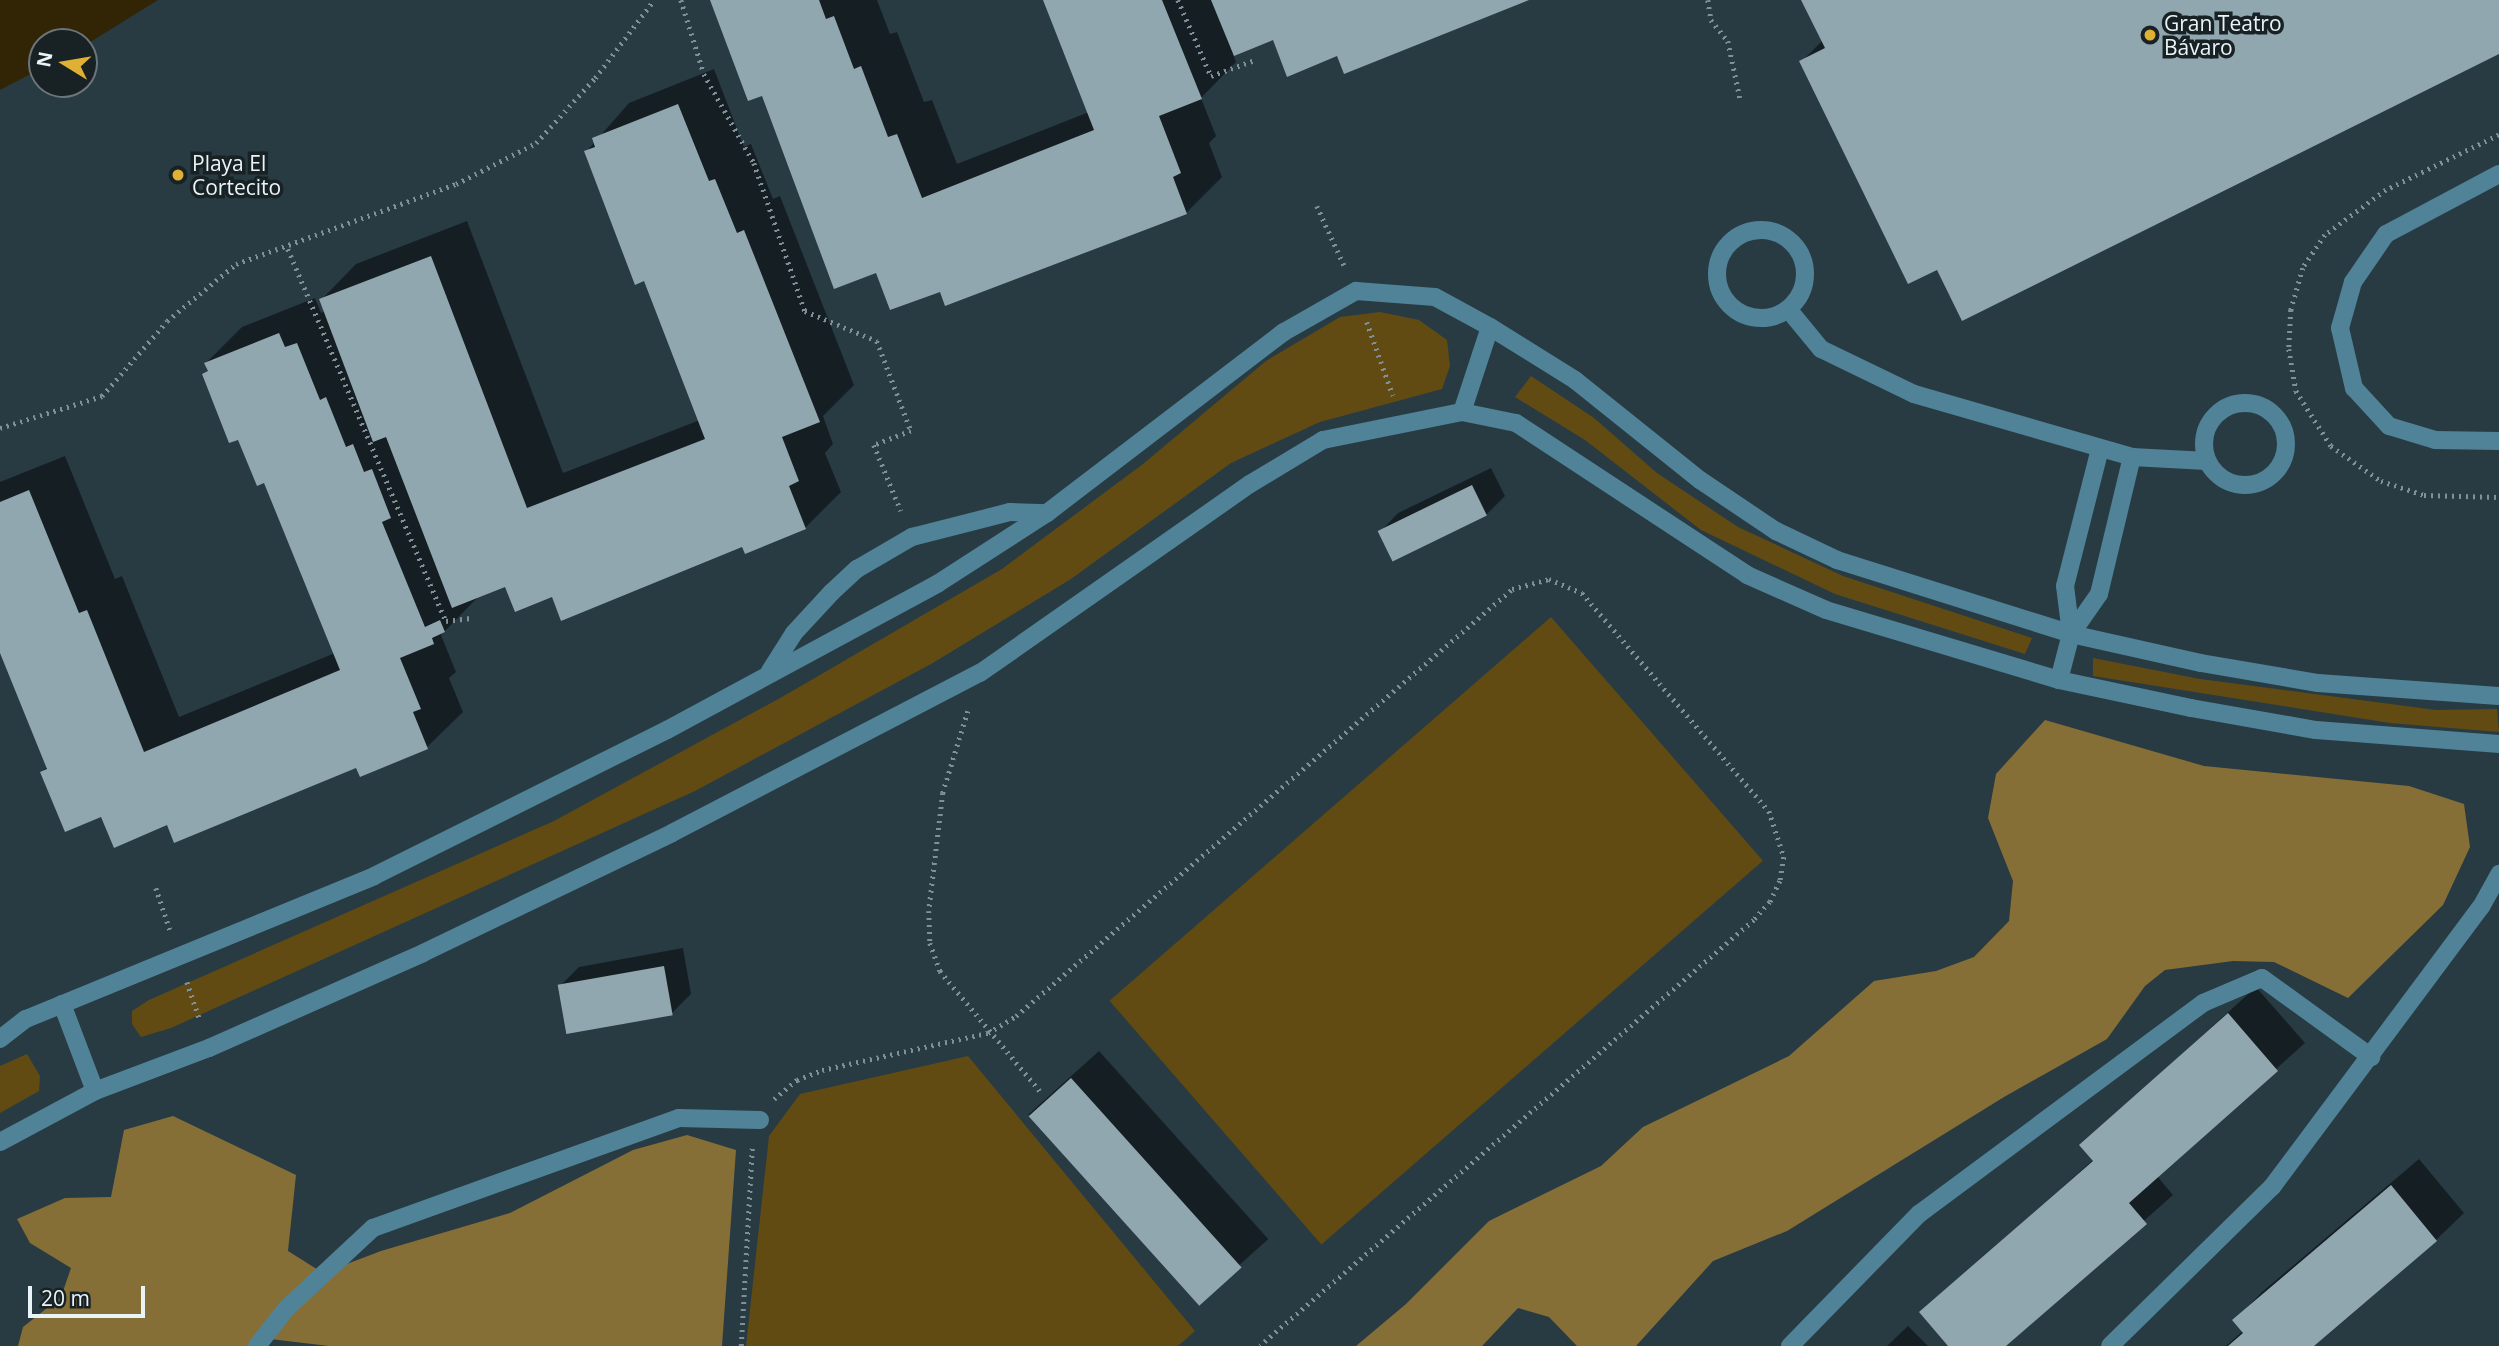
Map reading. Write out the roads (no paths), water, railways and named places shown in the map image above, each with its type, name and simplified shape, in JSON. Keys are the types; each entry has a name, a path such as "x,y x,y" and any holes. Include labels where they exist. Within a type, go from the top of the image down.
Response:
{"lane":[{"path":"2499,174 2386,234 2353,282 2340,328 2354,388 2389,426 2435,440 2499,441"},
{"path":"1761,230 1776,232 1796,246 1805,281 1788,309 1774,317 1750,318 1724,299 1717,270 1735,239 1761,230"},
{"path":"0,1039 26,1019 374,876 667,730 937,584 1047,513 1284,332 1356,291 1435,297 1490,327 1575,380 1700,480 1776,531 1837,560 2071,634 2318,683 2499,696"},
{"path":"1788,309 1821,349 1914,394 2132,457 2207,461 2225,481 2239,485 2262,481 2282,461 2286,441 2279,421 2269,410 2249,403 2220,411 2205,433 2207,461"},
{"path":"1462,412 1490,327"},
{"path":"0,1142 96,1091 209,1048 423,953 672,834 980,673 1250,484 1323,440 1462,412 1516,423 1747,575 1826,610 2059,680 2316,730 2499,744"},
{"path":"2071,634 2065,586 2100,449"},
{"path":"2059,680 2071,634 2099,594 2132,457"},
{"path":"768,674 794,633 832,592 858,569 912,537 1010,512 1047,513"},
{"path":"2110,1346 2272,1187 2481,907 2499,874"},
{"path":"1790,1346 1919,1214 2203,1003 2262,978 2371,1057"},
{"path":"62,1004 96,1091"},
{"path":"257,1346 286,1309 373,1228 679,1118 760,1120"}],"place":[{"name":"Gran Teatro Bávaro","path":"2150,35"},
{"name":"Playa El Cortecito","path":"178,175"}]}
